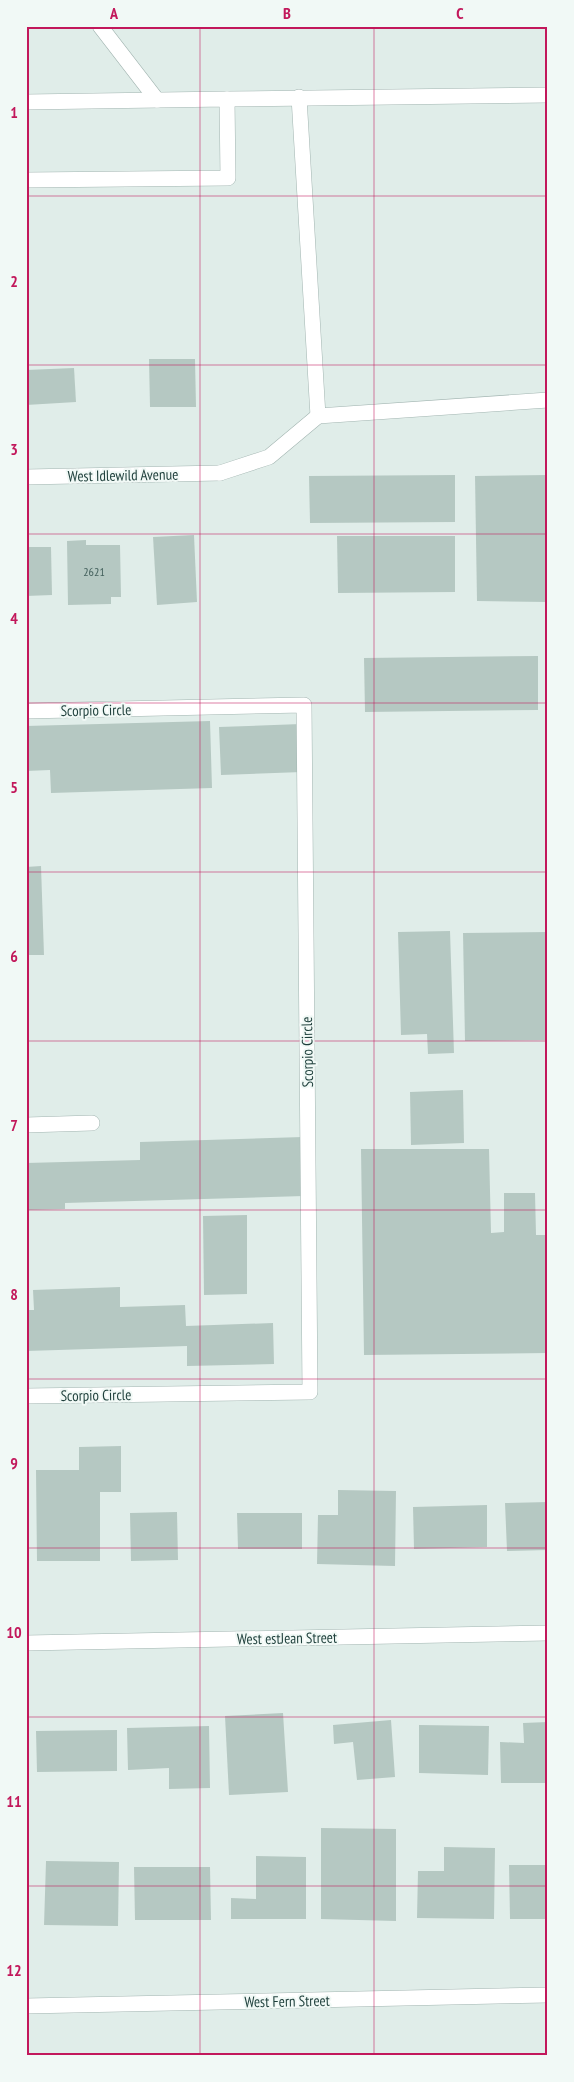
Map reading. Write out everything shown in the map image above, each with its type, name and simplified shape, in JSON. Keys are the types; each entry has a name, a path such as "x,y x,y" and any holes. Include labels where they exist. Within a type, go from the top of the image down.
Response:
{"street":[{"path":"100,26 157,100"},
{"path":"26,102 548,95"},
{"path":"299,97 318,416 548,400"},
{"path":"26,180 228,178 227,99"},
{"name":"West Idlewild Avenue","path":"26,477 220,473 269,458 318,416"},
{"name":"Scorpio Circle","path":"26,711 304,705 310,1392 26,1396"},
{"path":"26,1125 92,1124"},
{"name":"West estJean Street","path":"26,1643 548,1633"},
{"name":"West Fern Street","path":"26,2006 548,1995"}],"building":[{"path":"149,359 195,359 196,407 150,407"},
{"path":"74,368 76,402 26,405 26,370"},
{"path":"455,475 455,522 310,523 309,476"},
{"path":"548,475 548,602 477,601 475,476"},
{"path":"194,535 197,602 157,605 153,537"},
{"path":"337,536 455,536 455,592 338,593"},
{"path":"86,540 86,545 120,545 121,597 111,597 111,604 68,605 67,541"},
{"path":"26,547 51,547 52,595 26,596"},
{"path":"538,656 538,710 365,712 364,658"},
{"path":"210,721 212,788 51,793 50,770 26,771 26,726"},
{"path":"301,724 302,772 221,775 219,727"},
{"path":"41,866 44,955 26,955 26,867"},
{"path":"450,931 454,1053 428,1054 427,1034 401,1035 398,932"},
{"path":"548,932 548,1040 465,1041 463,933"},
{"path":"463,1090 464,1143 411,1145 410,1092"},
{"path":"303,1137 304,1196 65,1203 65,1209 26,1210 26,1163 140,1160 140,1142"},
{"path":"361,1149 489,1149 491,1233 504,1232 504,1193 535,1193 536,1235 548,1235 548,1353 364,1355"},
{"path":"247,1215 247,1294 204,1295 203,1216"},
{"path":"120,1287 120,1307 185,1305 186,1326 273,1323 274,1364 187,1366 187,1346 26,1351 26,1310 34,1310 33,1290"},
{"path":"121,1446 121,1492 100,1492 100,1561 37,1561 36,1470 79,1470 79,1447"},
{"path":"338,1490 396,1491 395,1566 317,1564 318,1515 338,1515"},
{"path":"548,1502 548,1550 507,1551 505,1503"},
{"path":"487,1505 487,1547 414,1549 413,1507"},
{"path":"177,1512 178,1560 131,1561 130,1513"},
{"path":"237,1513 302,1513 302,1549 238,1549"},
{"path":"283,1713 288,1792 229,1795 225,1716"},
{"path":"391,1720 395,1777 357,1780 353,1742 334,1744 333,1725"},
{"path":"548,1722 548,1783 501,1783 500,1742 524,1743 523,1723"},
{"path":"419,1725 489,1726 488,1775 419,1773"},
{"path":"209,1726 210,1788 169,1789 169,1768 128,1770 127,1728"},
{"path":"117,1730 117,1771 37,1772 36,1731"},
{"path":"321,1828 396,1829 396,1921 321,1919"},
{"path":"444,1847 495,1848 494,1919 417,1918 418,1871 444,1871"},
{"path":"256,1856 306,1857 306,1919 231,1919 231,1898 256,1899"},
{"path":"46,1861 119,1862 118,1926 44,1925"},
{"path":"509,1865 548,1865 548,1919 510,1919"},
{"path":"134,1867 210,1867 211,1920 135,1920"}]}
